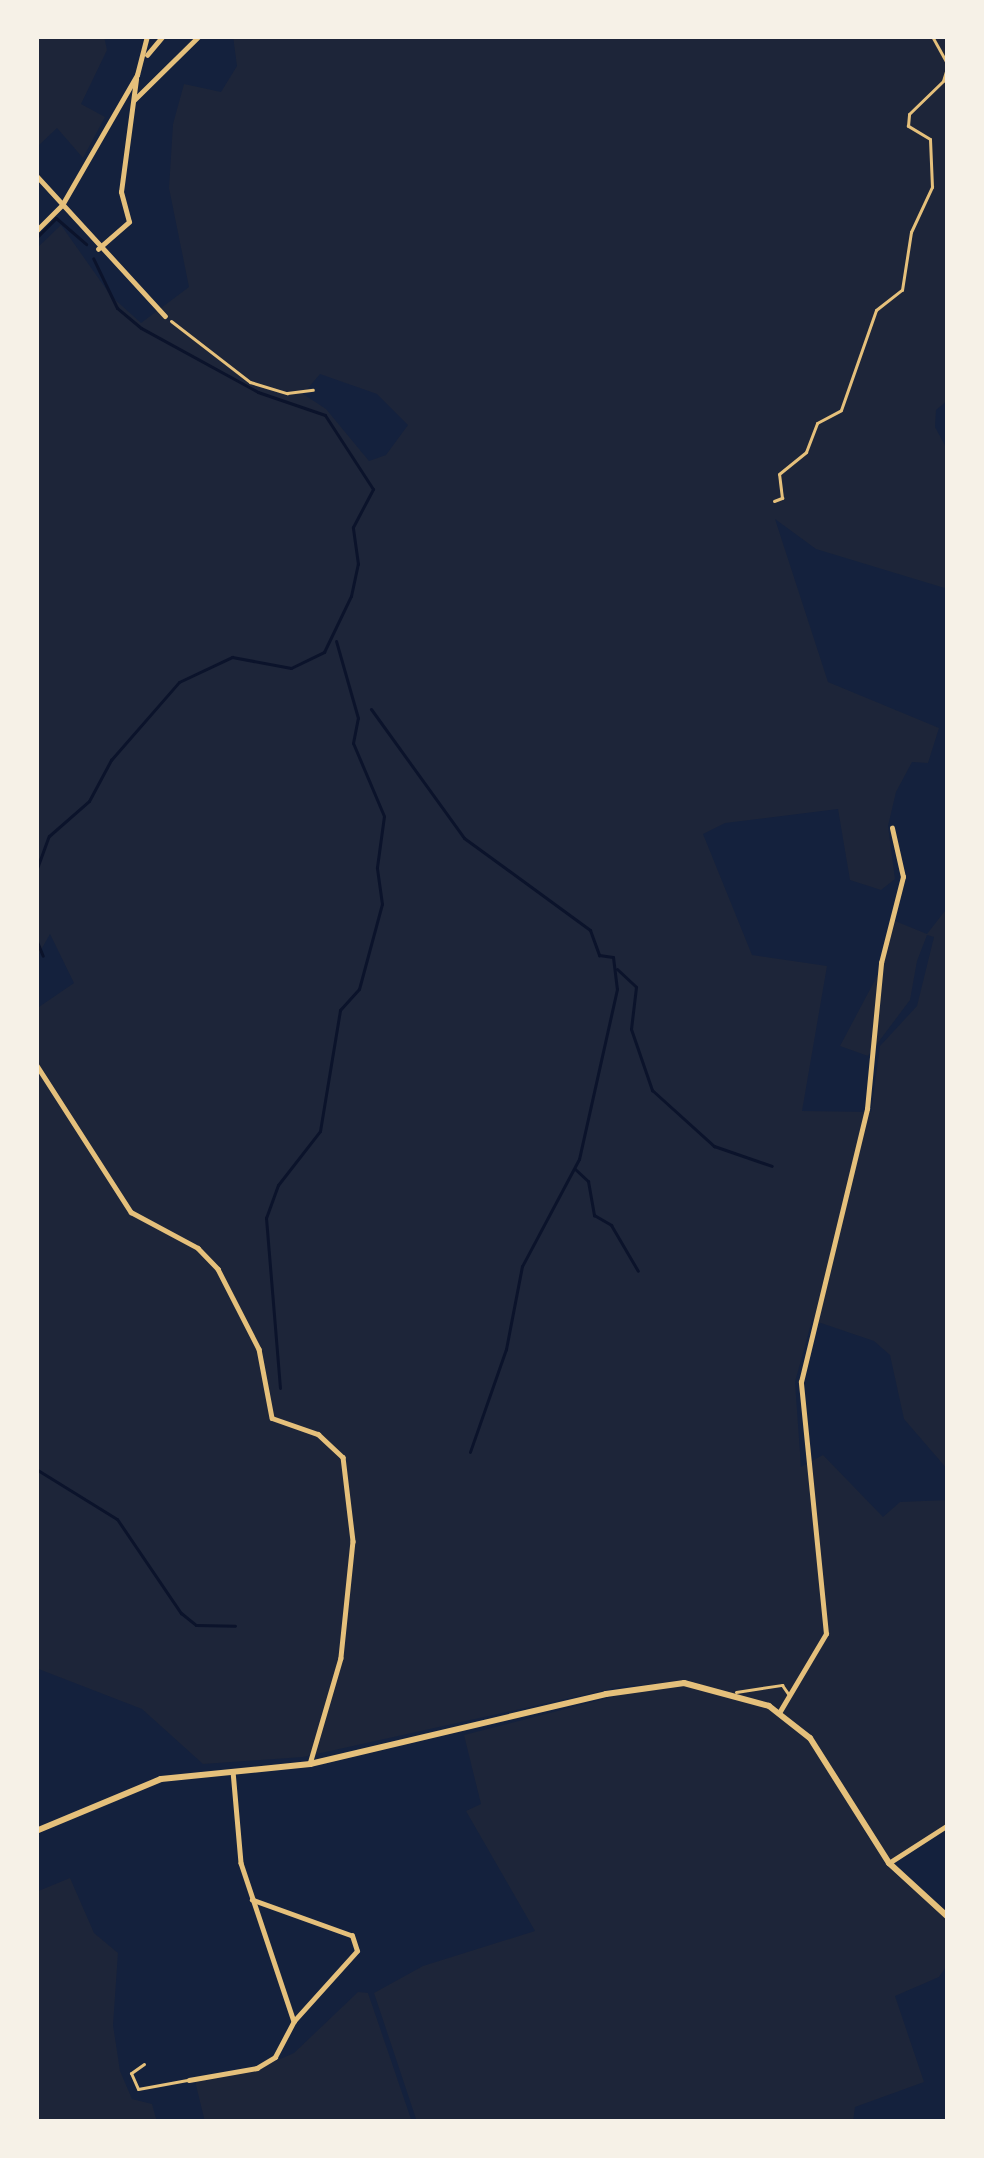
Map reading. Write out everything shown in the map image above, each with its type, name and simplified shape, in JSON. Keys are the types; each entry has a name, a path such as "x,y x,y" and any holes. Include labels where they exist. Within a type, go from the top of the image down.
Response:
{"street":[{"path":"147,36 147,55"},
{"path":"36,231 62,205 147,55 163,36"},
{"path":"134,100 199,36"},
{"path":"98,249 130,222 121,192 137,75"},
{"path":"36,176 98,249 165,316"},
{"path":"779,1712 826,1634 800,1398 862,1135 880,963 903,877 892,828"},
{"path":"36,1064 131,1212 198,1248 218,1269 260,1349 272,1418 318,1433 343,1457 353,1541 341,1658 310,1764"},
{"path":"36,1831 161,1779 310,1764 639,1688 684,1683 736,1692 779,1712 810,1738 889,1863 948,1917"},
{"path":"233,1772 252,1900 294,2021"},
{"path":"889,1863 948,1825"},
{"path":"189,2080 257,2068 275,2056 294,2021 358,1942 252,1900"}],"lane":[{"path":"736,1692 782,1684 790,1696"},
{"path":"144,2064 131,2073 138,2089 189,2080"}],"path":[{"path":"774,501 782,498 779,474 806,452 817,423 841,410 876,310 902,290 911,232 932,188 930,140 908,125 910,113 943,81 948,64 932,36"},
{"path":"165,316 250,382 287,393 313,390"}],"shaded area":[{"path":"36,36 104,36 107,50 81,104 105,117 83,158 57,128 36,148"},
{"path":"233,36 948,36 948,400 936,410 935,427 948,451 948,589 816,549 775,519 828,682 939,728 928,763 912,762 896,792 888,826 895,879 881,890 850,880 838,809 725,823 703,834 752,955 827,966 802,1111 871,1112 880,1046 917,1006 934,937 927,935 917,961 910,1000 868,1056 840,1046 884,963 895,921 927,934 948,907 948,1470 904,1419 890,1355 874,1341 812,1320 795,1382 801,1467 823,1455 883,1517 900,1502 948,1500 948,1825 889,1863 862,1828 892,1871 948,1918 948,1964 939,1977 895,1996 924,2082 855,2107 853,2122 417,2122 374,1993 423,1966 535,1931 466,1811 481,1804 464,1735 662,1684 624,1686 303,1757 203,1764 142,1709 36,1668 36,1009 74,983 50,934 36,959 36,249 61,225 111,296 141,323 189,287 169,188 173,124 184,84 221,92 237,66","holes":["320,374 377,394 408,425 386,455 369,461 326,409 303,394"]},
{"path":"70,1878 94,1933 118,1953 113,2025 120,2071 132,2099 152,2104 157,2122 36,2122 36,1892"},
{"path":"358,1992 368,1993 412,2122 205,2122 195,2081 255,2070 294,2053"}],"waterway":[{"path":"36,238 56,218 86,244"},
{"path":"36,871 49,836 89,801 111,760 179,682 232,657 291,668 324,652 351,596 358,564 353,527 373,489 325,415 258,392 141,328 117,308 93,258"},
{"path":"280,1388 266,1218 278,1185 320,1131 340,1010 359,989 382,904 377,867 384,816 353,743 358,718 336,641"},
{"path":"371,709 464,838 590,930 599,955 613,957 617,989 579,1159 522,1266 506,1349 470,1452"},
{"path":"36,939 43,956"},
{"path":"617,969 636,987 631,1029 652,1090 714,1146 772,1166"},
{"path":"575,1169 588,1181 594,1215 611,1225 638,1271"},
{"path":"36,1469 117,1519 181,1613 196,1625 235,1626"}]}
